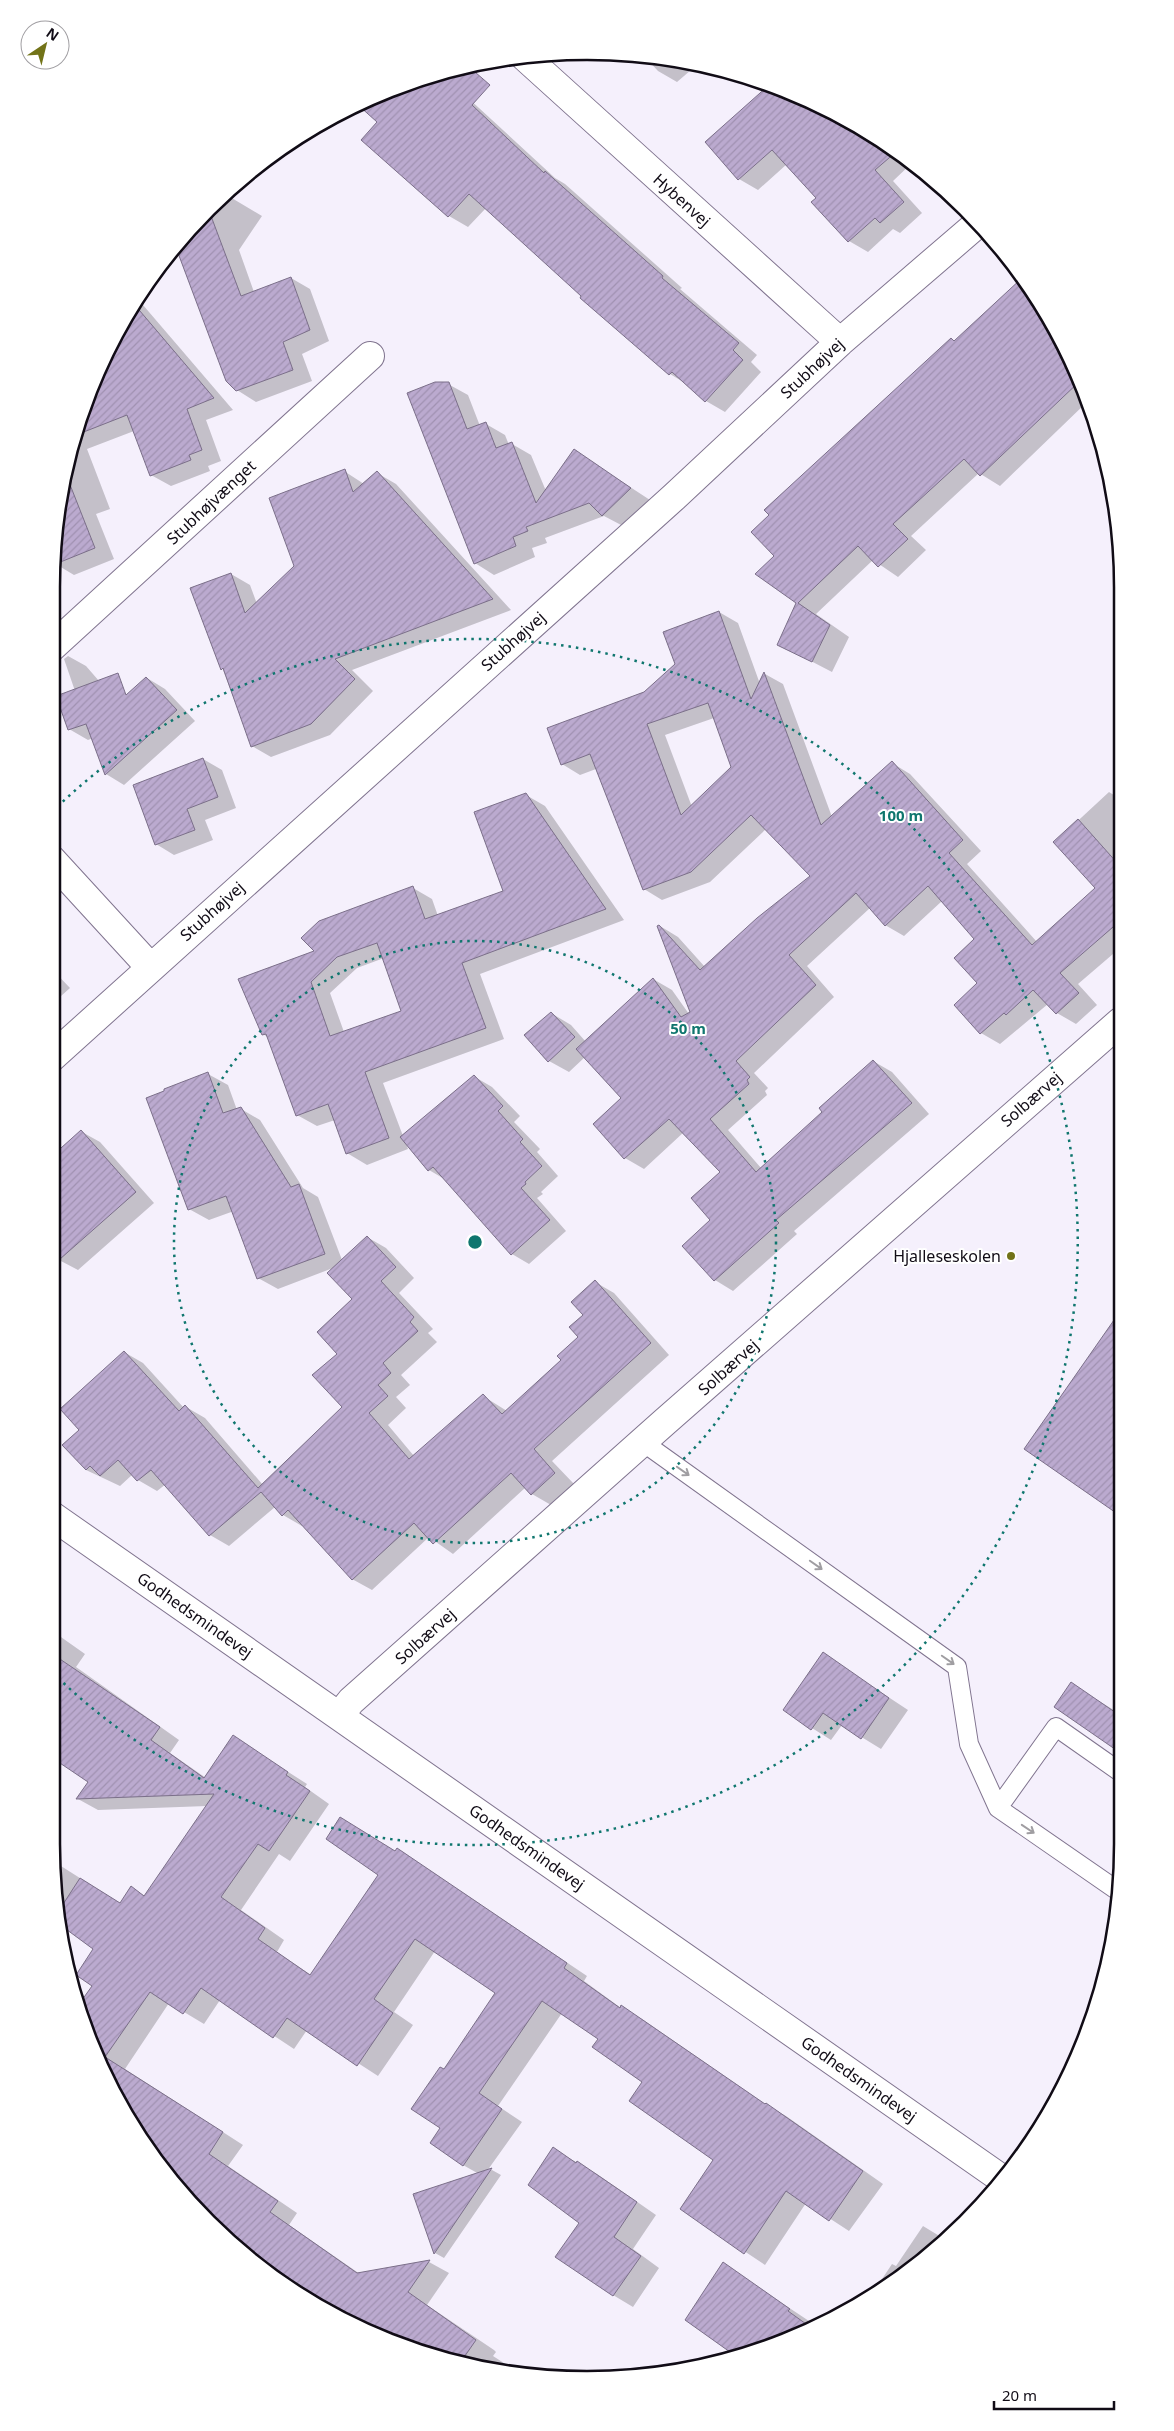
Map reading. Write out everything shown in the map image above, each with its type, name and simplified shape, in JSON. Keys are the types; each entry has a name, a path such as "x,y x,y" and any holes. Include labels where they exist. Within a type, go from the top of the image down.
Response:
{"street":[{"name":"Hybenvej","path":"532,63 840,342"},
{"name":"Stubhøjvej","path":"60,1050 674,497 840,342 972,228"},
{"name":"Stubhøjvænget","path":"60,640 370,356"},
{"path":"60,868 150,967"},
{"name":"Solbærvej","path":"339,1716 351,1701 644,1443 853,1254 1114,1027"},
{"name":"Godhedsmindevej","path":"60,1521 997,2174"}],"lane":[{"path":"644,1443 958,1666 969,1744 998,1808 1112,1887"},
{"path":"998,1808 1056,1728 1114,1768"}],"building":[{"path":"475,72 490,85 472,105 544,173 545,171 663,276 662,278 739,343 733,350 743,360 705,402 672,372 669,375 580,298 581,296 469,194 448,217 361,140 377,122 363,110 418,88"},
{"path":"763,90 820,114 891,157 875,170 904,202 880,223 875,218 848,242 811,202 816,198 772,150 738,180 705,142"},
{"path":"211,217 241,296 291,277 310,330 283,342 293,370 236,391 226,381 179,255"},
{"path":"1017,283 1060,354 1074,386 980,476 964,459 893,524 908,539 878,567 858,546 798,603 830,625 812,662 777,645 796,603 755,574 774,556 751,532 769,515 764,510 951,338 954,341"},
{"path":"139,310 214,398 187,409 202,450 189,455 191,460 150,476 127,415 84,432 100,385 114,354"},
{"path":"435,382 449,382 467,429 486,422 496,448 512,442 536,503 574,449 631,488 602,516 589,503 526,527 528,531 513,537 516,546 474,564 407,393"},
{"path":"345,469 353,492 377,471 493,599 335,659 355,679 311,724 251,747 223,668 221,670 190,588 231,573 245,613 294,566 269,498"},
{"path":"70,484 95,548 61,562"},
{"path":"719,611 751,699 764,672 821,825 892,761 963,840 949,853 1032,945 1095,888 1053,842 1078,819 1114,859 1114,926 1060,973 1079,993 1056,1014 1033,990 1006,1015 1004,1013 980,1034 954,1005 977,983 954,958 974,939 928,886 885,926 856,893 789,955 816,985 736,1061 750,1077 747,1080 749,1084 710,1119 756,1172 822,1112 819,1108 873,1060 912,1103 776,1220 779,1223 714,1281 682,1246 710,1220 691,1198 720,1172 669,1119 624,1159 593,1124 621,1098 576,1049 653,978 681,1017 690,1012 657,926 659,925 700,970 757,918 810,876 751,815 691,872 643,890 590,754 561,765 547,728 644,692 675,664 663,632","holes":["708,703 731,767 681,815 647,724"]},
{"path":"118,673 126,695 146,677 177,710 105,775 86,724 68,730 60,707 60,695"},
{"path":"203,758 218,797 187,809 195,830 155,845 133,785"},
{"path":"526,793 606,909 462,963 486,1028 365,1072 389,1138 346,1154 328,1104 296,1116 266,1034 262,1035 238,979 314,951 301,938 319,921 413,886 425,919 503,891 474,812","holes":["377,943 401,1011 330,1036 311,982 337,957"]},
{"path":"551,1012 575,1037 548,1062 524,1035"},
{"path":"208,1072 223,1113 241,1107 291,1187 299,1184 325,1254 257,1279 226,1196 188,1210 146,1098"},
{"path":"474,1075 503,1106 498,1111 523,1139 520,1142 542,1166 521,1188 550,1220 511,1255 433,1167 428,1171 400,1137"},
{"path":"81,1130 136,1192 60,1259 60,1149"},
{"path":"367,1236 396,1267 381,1281 414,1317 410,1322 418,1331 383,1363 391,1373 378,1385 388,1396 369,1413 409,1459 483,1394 502,1414 561,1360 557,1356 578,1337 569,1327 583,1315 571,1302 595,1280 651,1343 534,1449 555,1473 531,1495 511,1473 433,1544 414,1523 352,1580 288,1510 282,1516 261,1492 209,1536 151,1470 137,1481 118,1460 100,1476 90,1466 86,1470 62,1445 79,1430 60,1409 124,1351 179,1411 185,1405 258,1488 342,1407 312,1375 337,1354 317,1332 352,1299 327,1273"},
{"path":"1114,1320 1114,1511 1024,1449"},
{"path":"823,1652 889,1698 861,1739 823,1713 811,1730 783,1710"},
{"path":"60,1659 160,1727 151,1740 204,1778 233,1735 288,1772 286,1775 310,1791 269,1851 258,1844 221,1897 265,1928 258,1939 310,1975 378,1875 326,1839 340,1817 395,1851 397,1848 567,1963 564,1968 620,2008 621,2005 863,2171 829,2221 786,2191 744,2254 680,2209 713,2160 629,2101 642,2082 592,2047 598,2039 542,2001 479,2093 502,2109 463,2166 430,2143 440,2128 411,2109 440,2067 444,2069 495,1993 415,1939 374,1999 393,2013 357,2066 287,2018 273,2038 201,1988 183,2014 150,1992 105,2057 223,2132 209,2154 278,2201 270,2212 357,2273 430,2260 408,2292 476,2340 465,2356 418,2343 354,2317 294,2282 266,2262 214,2217 169,2165 149,2137 114,2077 100,2046 83,1998 92,1986 77,1974 93,1949 68,1930 64,1903 80,1878 120,1903 131,1886 144,1896 214,1794 76,1799 88,1782 60,1763"},
{"path":"1071,1682 1114,1712 1114,1748 1054,1707"},
{"path":"553,2147 637,2202 614,2237 641,2256 613,2296 555,2257 579,2223 528,2185"},
{"path":"492,2168 434,2254 413,2194"},
{"path":"723,2262 790,2309 788,2311 805,2324 729,2351 685,2320"}],"place":[{"name":"Hjalleseskolen","path":"1011,1256"}]}
